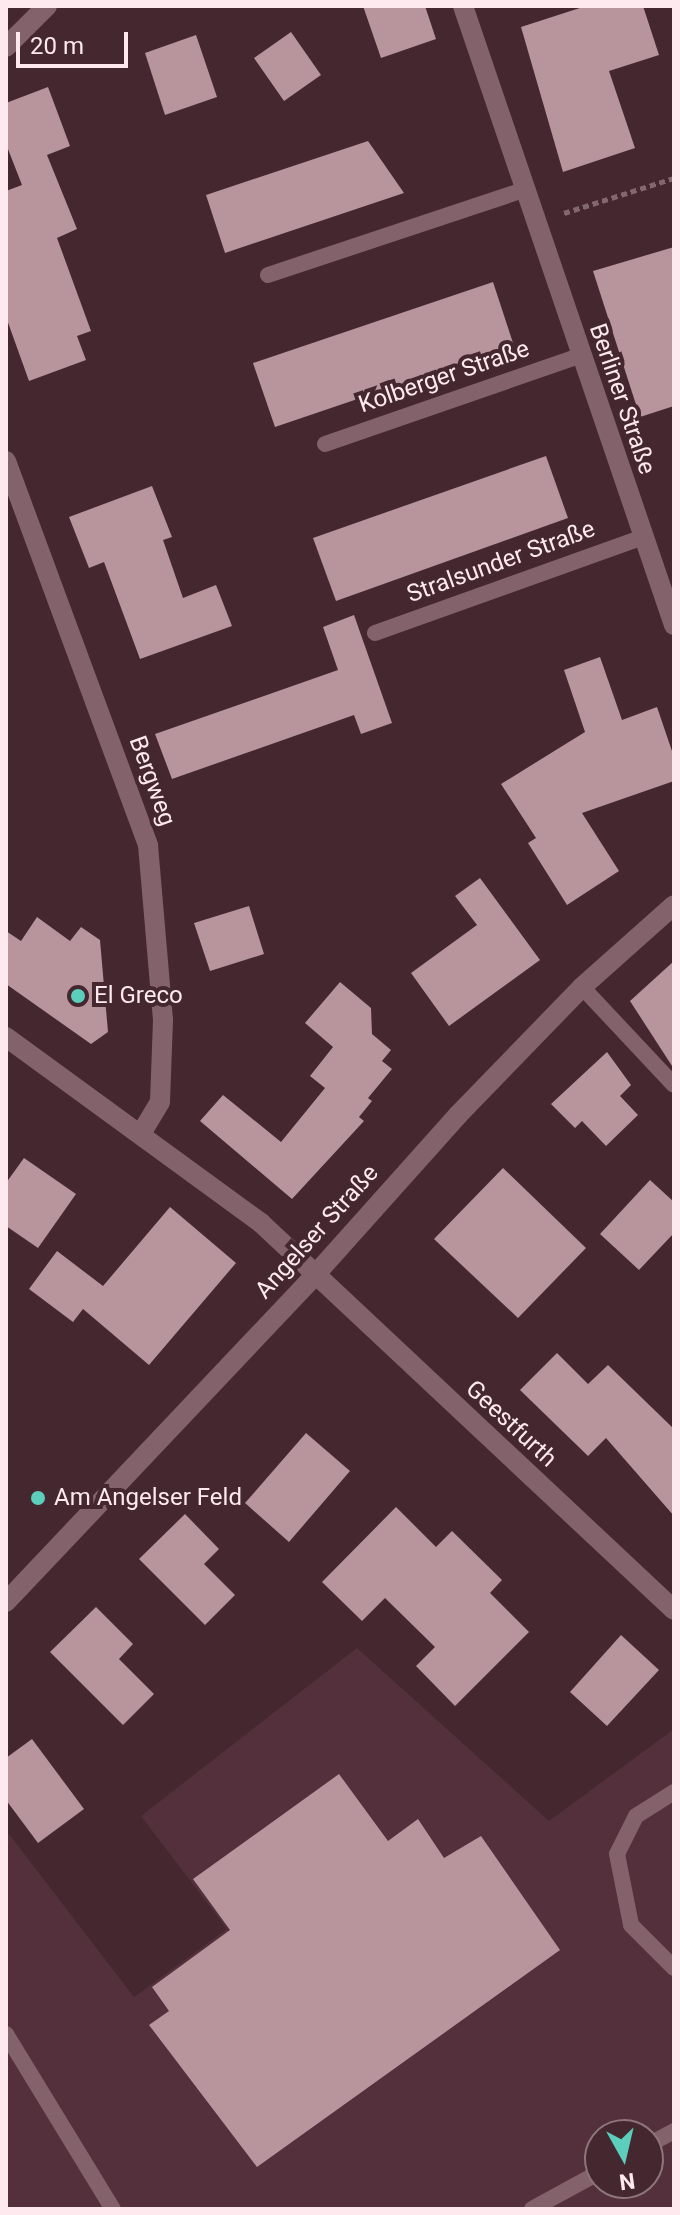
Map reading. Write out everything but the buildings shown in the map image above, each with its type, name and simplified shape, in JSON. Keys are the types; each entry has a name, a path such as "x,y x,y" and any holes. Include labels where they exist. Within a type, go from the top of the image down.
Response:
{"street":[{"path":"6,47 47,6"},
{"name":"Berliner Straße","path":"463,6 579,356 674,625"},
{"name":"Bergweg","path":"6,461 148,845 163,1020 160,1102 142,1132"},
{"name":"Angelser Straße","path":"6,1602 315,1275 458,1115 582,987 674,905"},
{"path":"6,1037 142,1132 261,1223 315,1275"},
{"name":"Geestfurth","path":"315,1275 674,1610"}],"lane":[{"path":"268,275 524,190"},
{"name":"Kolberger Straße","path":"325,444 579,356"},
{"name":"Stralsunder Straße","path":"375,633 643,537"},
{"path":"582,987 674,1085"},
{"path":"674,1792 636,1816 617,1854 631,1925 674,1968"},
{"path":"6,2034 113,2209"},
{"path":"532,2209 584,2181"}],"path":[{"path":"535,222 674,178"}],"shaded area":[{"path":"357,1648 549,1821 674,1729 674,2209 6,2209 6,1830 134,1997 227,1929 141,1816"}],"place":[{"name":"El Greco","path":"78,996"},
{"name":"Am Angelser Feld","path":"38,1498"}]}
